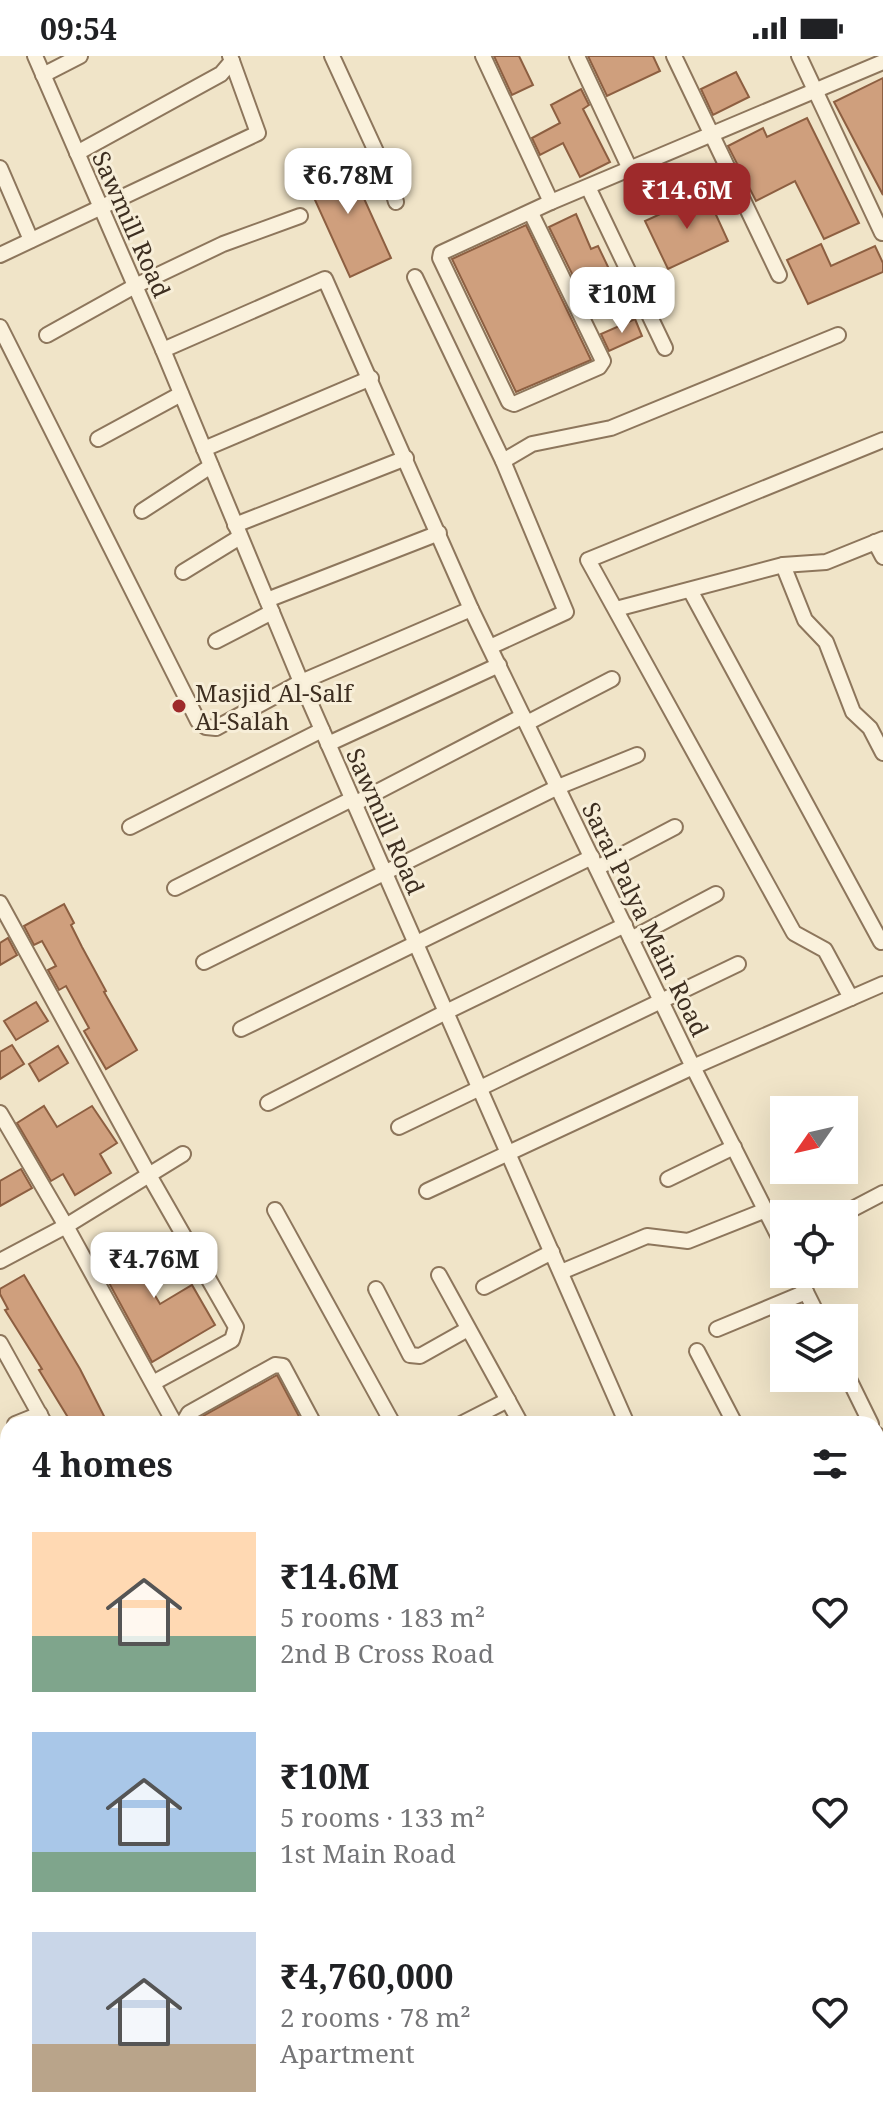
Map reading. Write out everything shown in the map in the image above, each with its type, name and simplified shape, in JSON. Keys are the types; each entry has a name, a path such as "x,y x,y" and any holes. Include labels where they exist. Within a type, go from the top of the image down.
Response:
{"street":[{"name":"Sawmill Road","path":"35,56 163,350 301,682 624,1416"},
{"path":"43,75 80,56"},
{"path":"332,56 390,182 396,202"},
{"path":"483,56 551,202"},
{"path":"577,56 630,169"},
{"path":"674,56 779,275"},
{"path":"799,56 882,233"},
{"path":"77,153 221,74 231,59"},
{"path":"0,255 258,133 231,59"},
{"path":"531,213 603,361 599,367 514,404 509,402 440,255 551,202 883,62"},
{"path":"0,168 31,240"},
{"path":"588,187 665,348"},
{"path":"47,335 135,286 223,244 300,216"},
{"path":"415,277 503,461 566,612 490,647"},
{"name":"Sarai Palya Main Road","path":"163,350 325,279 471,609 660,1000 770,1218"},
{"path":"0,327 198,721 206,727 216,728 301,682 471,609"},
{"path":"503,461 532,444 611,428 838,335"},
{"path":"204,449 371,378"},
{"path":"98,439 181,394"},
{"path":"851,998 825,950 794,933 588,560 883,440"},
{"path":"183,572 238,531 406,458"},
{"path":"142,511 211,466"},
{"path":"216,641 269,606 439,533"},
{"path":"616,609 783,565 826,562 879,541 883,557"},
{"path":"783,565 805,620 826,642 853,712 870,728 883,753"},
{"path":"690,590 881,942"},
{"path":"328,744 499,665"},
{"path":"175,888 612,679"},
{"path":"870,728 883,719"},
{"path":"130,827 322,730"},
{"path":"204,962 558,787 637,755"},
{"path":"241,1029 415,942 675,827"},
{"path":"268,1103 446,1012 716,894"},
{"path":"0,903 236,1327 232,1340 153,1383"},
{"path":"399,1127 738,964"},
{"path":"427,1191 693,1067 883,984"},
{"path":"0,1113 171,1416"},
{"path":"668,1179 734,1147"},
{"path":"0,1261 66,1226 183,1154"},
{"path":"858,1206 883,1193"},
{"path":"275,1210 389,1416"},
{"path":"561,1272 647,1236 688,1241 766,1210"},
{"path":"484,1287 552,1252"},
{"path":"439,1275 517,1416"},
{"path":"804,1288 812,1304"},
{"path":"376,1289 410,1355 420,1356 468,1329"},
{"path":"717,1329 806,1292"},
{"path":"0,1343 40,1416"},
{"path":"697,1351 731,1416"},
{"path":"187,1416 275,1365 283,1366 310,1416"},
{"path":"855,1392 867,1416"},
{"path":"477,1416 508,1400"}],"building":[{"path":"494,56 519,56 533,85 512,95"},
{"path":"588,56 653,56 660,71 607,96"},
{"path":"736,72 749,97 713,115 701,89"},
{"path":"883,78 883,195 834,102"},
{"path":"581,89 589,105 583,109 610,162 580,177 563,143 540,155 532,138 560,123 551,105"},
{"path":"807,118 859,223 824,239 795,181 756,201 728,146 763,128 767,137"},
{"path":"351,156 362,178 356,181 391,258 350,277 305,178"},
{"path":"706,193 728,241 668,269 645,221"},
{"path":"576,214 591,249 598,246 610,271 578,286 549,227"},
{"path":"526,225 591,360 516,392 452,259"},
{"path":"821,244 831,266 875,246 883,263 883,272 808,304 787,260"},
{"path":"635,319 642,336 609,351 601,334"},
{"path":"64,904 104,992 137,1050 106,1069 84,1031 89,1028 66,986 59,990 48,970 56,966 42,941 34,945 24,926"},
{"path":"8,938 17,955 0,965 0,943"},
{"path":"36,1002 48,1021 16,1040 4,1021"},
{"path":"12,1045 24,1064 0,1079 0,1052"},
{"path":"58,1046 68,1063 39,1081 29,1064"},
{"path":"44,1106 57,1127 92,1106 117,1143 100,1154 111,1173 75,1195 63,1174 51,1181 17,1123"},
{"path":"21,1169 32,1188 0,1206 0,1181"},
{"path":"121,1241 134,1262 169,1242 181,1261 147,1282 160,1304 192,1285 215,1325 152,1362 95,1257"},
{"path":"24,1275 104,1416 67,1416 5,1310 8,1309 0,1289"},
{"path":"277,1375 299,1416 203,1416"}],"place":[{"name":"Masjid Al-Salf Al-Salah","path":"179,706"}]}
